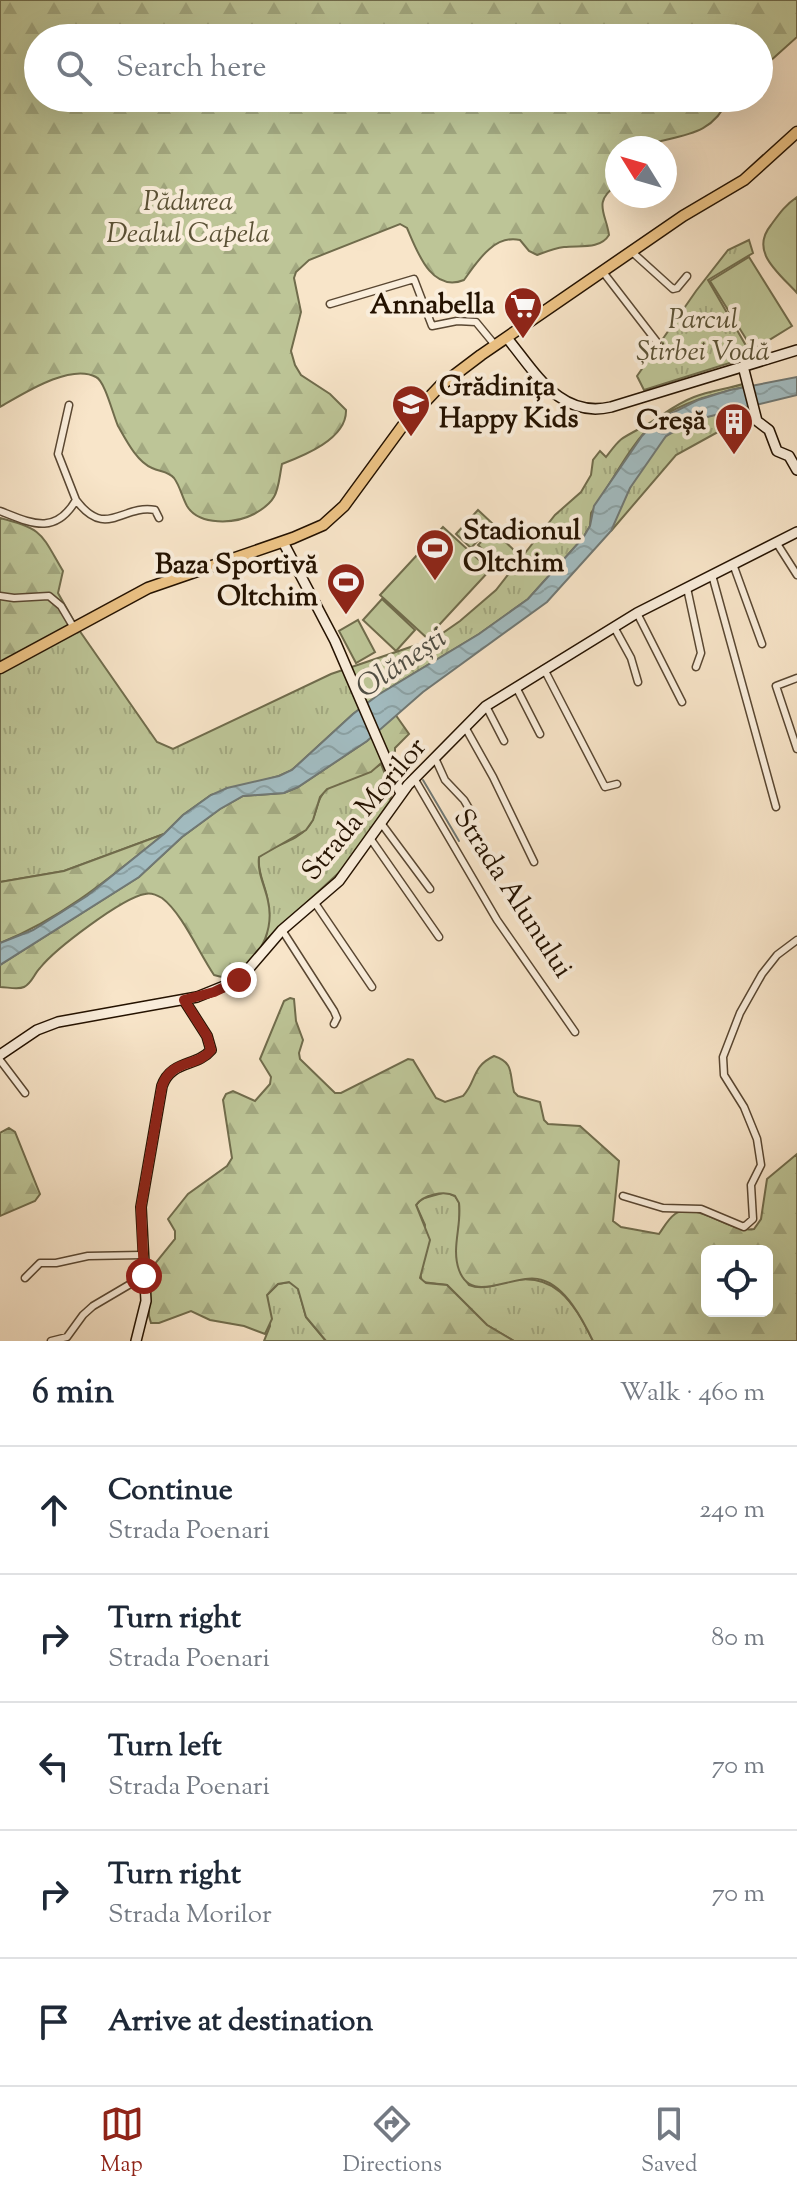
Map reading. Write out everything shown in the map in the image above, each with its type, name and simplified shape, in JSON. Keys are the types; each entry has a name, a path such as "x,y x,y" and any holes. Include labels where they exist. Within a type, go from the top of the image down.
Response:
{"main road":[{"path":"0,668 127,598 165,581 313,530 339,512 417,409 450,378 683,216 744,180 797,132"}],"street":[{"path":"632,252 673,289 687,276"},
{"path":"603,272 657,342"},
{"path":"330,304 414,279 432,326 457,321 476,322 495,345"},
{"path":"507,338 558,397 574,407 587,410 611,407 744,370 797,350"},
{"path":"744,370 757,421 769,430 777,451 789,456 797,470"},
{"path":"69,405 58,454 76,500 89,514 103,520 148,509 155,510 159,518"},
{"path":"0,511 43,524 58,519 76,500"},
{"name":"Strada Morilor","path":"0,1058 37,1030 58,1022 184,1000 214,992 239,980 282,930 345,874 414,778 486,706 637,613 797,532"},
{"path":"283,542 335,641 401,794"},
{"path":"776,542 797,575"},
{"path":"733,564 762,644"},
{"path":"712,575 776,807"},
{"path":"687,588 701,653 696,667"},
{"path":"0,596 49,596 61,606 74,628"},
{"path":"637,613 682,702"},
{"path":"614,627 631,658 638,682"},
{"path":"544,669 605,787 617,784"},
{"path":"797,678 776,686 797,749"},
{"path":"516,687 540,734"},
{"path":"486,706 504,741"},
{"path":"465,727 534,862"},
{"path":"435,758 445,780 464,800 474,817"},
{"name":"Strada Alunului","path":"414,778 497,920 575,1032"},
{"path":"381,823 430,889"},
{"path":"370,838 439,937"},
{"path":"315,903 372,987"},
{"path":"282,930 334,1011 337,1018 334,1024"},
{"path":"623,1196 663,1208 701,1209 744,1227 753,1219 751,1185 761,1165 757,1139 744,1107 724,1075 723,1057 740,1013 762,974 777,955 797,940"},
{"path":"136,1341 145,1305 143,1193 162,1086 176,1067 206,1056 211,1050 207,1036 184,1000"},
{"path":"0,1058 25,1093"},
{"path":"25,1278 40,1263 88,1256 142,1255"},
{"path":"51,1341 67,1337 93,1306 144,1276"}],"green space":[{"name":"Pădurea Dealul Capela","path":"0,0 797,0 797,37 773,58 773,24 24,24 24,112 721,112 701,129 677,137 605,136 605,197 602,208 609,235 600,243 537,255 520,240 502,241 487,251 464,280 452,282 443,281 427,268 407,228 400,224 309,260 294,278 301,312 291,351 301,375 330,394 346,410 344,420 332,438 282,464 273,499 254,514 218,521 208,520 193,512 174,478 147,465 128,444 106,391 96,377 73,374 34,388 0,407"},
{"path":"797,197 797,293 769,262 763,244 771,225"},
{"name":"Parcul Știrbei Vodă","path":"749,240 753,253 708,280 752,356 644,390 637,376 696,291 728,250"},
{"path":"749,257 792,326 753,350 710,281"},
{"path":"743,384 744,387 687,404 656,421 630,451 591,513 590,526 583,538 528,599 479,634 378,695 292,770 211,795 183,815 164,834 64,871 0,882 0,673 79,630 157,742 173,749 331,674 434,639 496,590 555,515 581,492 591,475 593,460 600,451 606,457 623,438 686,400"},
{"path":"749,407 752,420 716,433 676,455 611,531 637,474 666,436 694,420"},
{"path":"478,510 493,524 471,548 456,534"},
{"path":"0,518 33,530 45,541 63,571 58,593 79,630 0,673"},
{"name":"Stadionul Oltchim","path":"443,527 490,570 427,638 380,595"},
{"path":"493,530 517,553 502,568 478,545"},
{"path":"382,599 415,630 396,651 363,620"},
{"path":"358,620 375,652 356,663 339,631"},
{"path":"395,714 409,734 395,751 371,772 327,789 320,797 313,820 306,830 259,857 269,911 268,929 256,955 239,972 226,977 214,975 176,913 162,898 147,893 106,914 74,937 24,987 0,987 0,965 139,877 182,837 220,809 243,796 284,793 298,787 367,741"},
{"path":"381,764 392,792 390,801 344,868 265,941 269,907 259,857 303,832 311,823 328,788"},
{"path":"164,834 66,909 0,943 0,882 64,871"},
{"path":"290,998 294,999 296,1021 303,1040 300,1059 335,1093 341,1093 408,1059 413,1060 436,1098 445,1102 463,1096 487,1060 494,1056 501,1059 510,1070 514,1092 540,1102 548,1124 580,1126 619,1161 613,1221 621,1227 659,1234 675,1214 684,1211 703,1214 735,1227 754,1229 761,1219 767,1179 797,1154 797,1341 593,1341 573,1305 551,1284 532,1279 484,1287 465,1281 456,1253 459,1203 455,1196 445,1193 429,1196 416,1205 430,1240 420,1278 426,1283 447,1285 487,1325 514,1341 326,1341 306,1317 298,1289 289,1282 278,1284 267,1295 272,1319 265,1334 244,1326 210,1320 191,1311 151,1323 149,1271 175,1239 175,1231 168,1219 188,1194 227,1166 232,1158 223,1100 226,1094 233,1091 255,1101 270,1084 271,1077 260,1059 284,1001"},
{"path":"9,1128 15,1132 40,1194 35,1201 0,1216 0,1133"},
{"path":"446,1192 459,1202 457,1255 462,1275 469,1285 487,1287 522,1279 549,1284 569,1301 593,1341 514,1341 487,1325 447,1285 422,1282 420,1273 425,1225 416,1205 421,1199"},
{"path":"290,1282 298,1288 306,1317 326,1341 264,1341 270,1326 267,1295 278,1284"}],"water":[{"path":"797,377 797,395 695,420 666,436 630,488 611,531 547,602 423,692 367,741 298,787 284,793 243,796 220,809 182,837 139,877 0,965 0,943 33,930 87,896 211,795 292,770 378,695 479,634 528,599 583,538 590,526 594,506 642,436 656,421 698,400 730,390"}],"waterway":[{"path":"423,780 459,841"}],"place":[{"name":"Annabella","path":"523,340"},
{"name":"Grădinița Happy Kids","path":"411,438"},
{"name":"Creșă","path":"734,456"},
{"name":"Stadionul Oltchim","path":"435,582"},
{"name":"Baza Sportivă Oltchim","path":"346,616"}],"route":[{"path":"144,1276 141,1207 162,1086 176,1067 206,1056 211,1050 207,1036 184,1000 214,992 239,980"}],"water label":[{"name":"Olănești","path":"402,664"}]}
